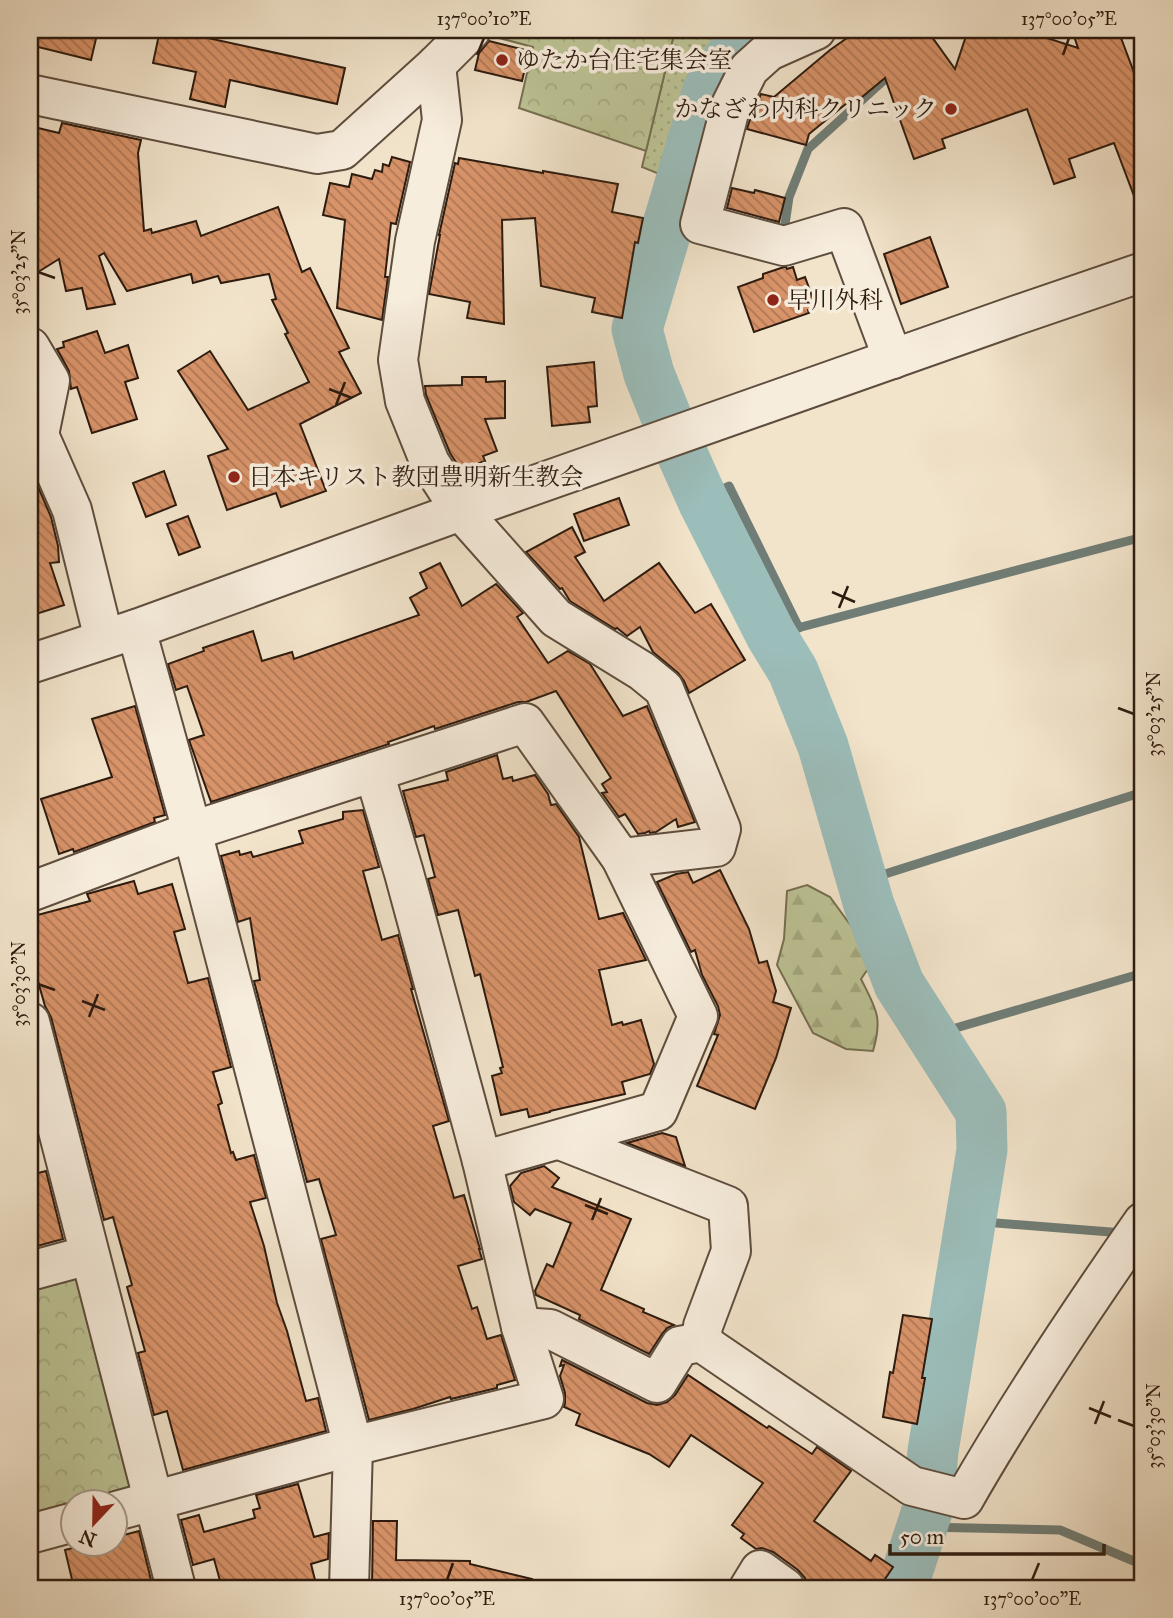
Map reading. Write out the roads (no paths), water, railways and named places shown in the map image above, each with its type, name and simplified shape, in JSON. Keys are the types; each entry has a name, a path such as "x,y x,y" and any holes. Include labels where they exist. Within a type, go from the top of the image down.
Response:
{"street":[{"path":"30,94 317,154 342,150 471,30"},
{"path":"816,30 769,51 749,69 731,105 700,223 783,246 844,228 893,359"},
{"path":"436,65 442,120 415,241 398,360 405,401 430,463 461,511 556,618 642,671 664,689 722,829 716,848 621,858"},
{"path":"30,664 1143,272"},
{"path":"30,346 50,381 34,435 72,510 192,831 353,1446 349,1588"},
{"path":"30,892 192,831 525,723 621,858 698,1016 658,1111 482,1161"},
{"path":"130,1507 353,1446 544,1399 521,1326 482,1161 374,772"},
{"path":"30,1023 176,1588"},
{"path":"560,1140 728,1206 731,1251 703,1326 701,1342"},
{"path":"521,1326 550,1329 657,1383 680,1346 701,1342 912,1486 964,1499 997,1441 1086,1303 1143,1222"},
{"path":"30,1271 89,1255"},
{"path":"30,1534 60,1526"},
{"path":"749,1588 760,1570 785,1588"}],"waterway":[{"path":"767,30 729,58 708,90 637,329 649,374 704,503 771,635 793,671 823,746 869,905 899,984 981,1112 982,1150 933,1451 928,1508 902,1588"},
{"path":"1039,45 1043,30"},
{"path":"784,231 789,197 808,149 893,72"},
{"path":"703,498 729,486 799,628"},
{"path":"771,635 1143,537"},
{"path":"863,881 1143,792"},
{"path":"932,1035 1143,973"},
{"path":"971,1221 1123,1233"},
{"path":"922,1527 1060,1530 1143,1565"}],"place":[{"name":"ゆたか台住宅集会室","path":"502,60"},
{"name":"かなざわ内科クリニック","path":"951,109"},
{"name":"早川外科","path":"773,300"},
{"name":"日本キリスト教団豊明新生教会","path":"234,477"}]}
